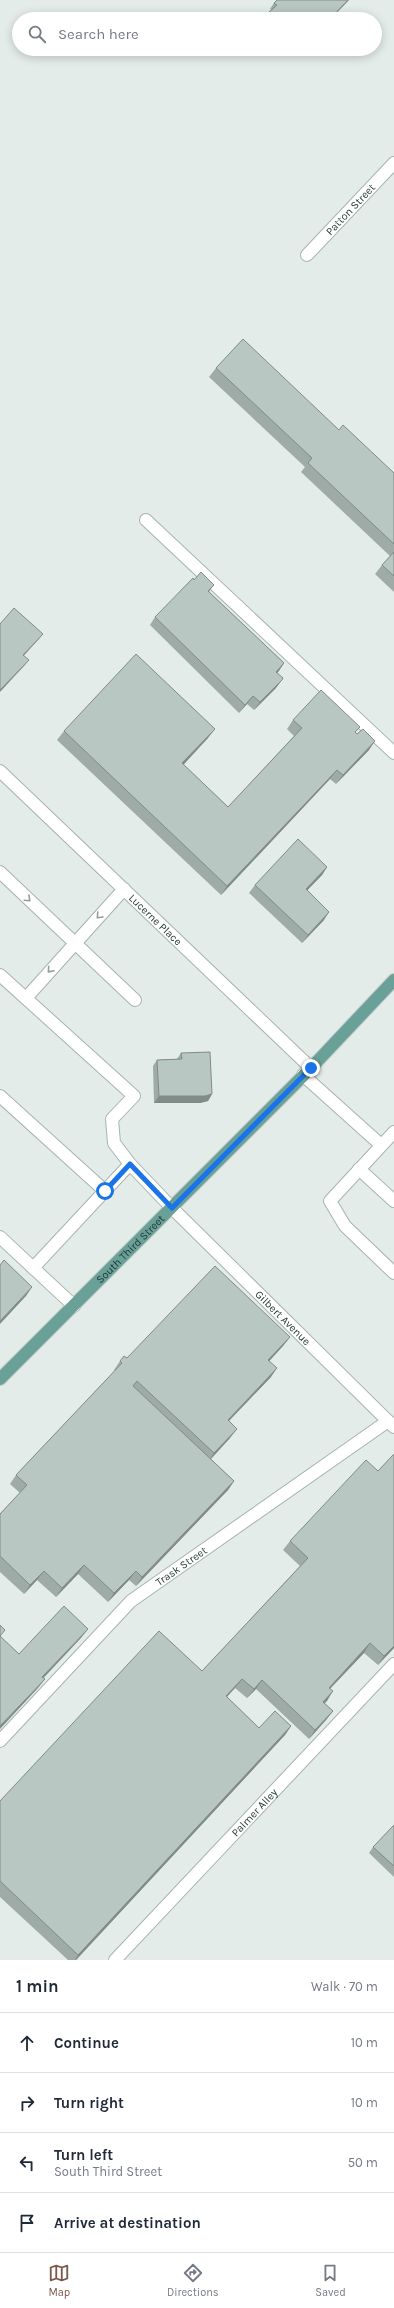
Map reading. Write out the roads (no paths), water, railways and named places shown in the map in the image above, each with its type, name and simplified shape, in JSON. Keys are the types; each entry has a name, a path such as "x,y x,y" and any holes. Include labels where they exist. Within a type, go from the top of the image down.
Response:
{"main road":[{"name":"South Third Street","path":"0,1379 307,1072 394,980"}],"street":[{"name":"Patton Street","path":"307,255 394,163"},
{"path":"146,520 394,753"},
{"name":"Lucerne Place","path":"0,771 124,889 381,1145"},
{"path":"0,872 135,1000"},
{"path":"0,975 26,998 74,942 124,889"},
{"name":"Gilbert Avenue","path":"26,998 134,1096 112,1119 114,1143 130,1164 172,1208 391,1424"},
{"path":"0,1096 105,1191"},
{"path":"394,1132 330,1201 345,1226 394,1272"},
{"path":"33,1268 130,1164"},
{"path":"359,1169 394,1201"},
{"path":"0,1237 74,1306"},
{"name":"Trask Street","path":"0,1741 131,1601 391,1424"},
{"name":"Palmer Alley","path":"115,1960 394,1664"}]}
